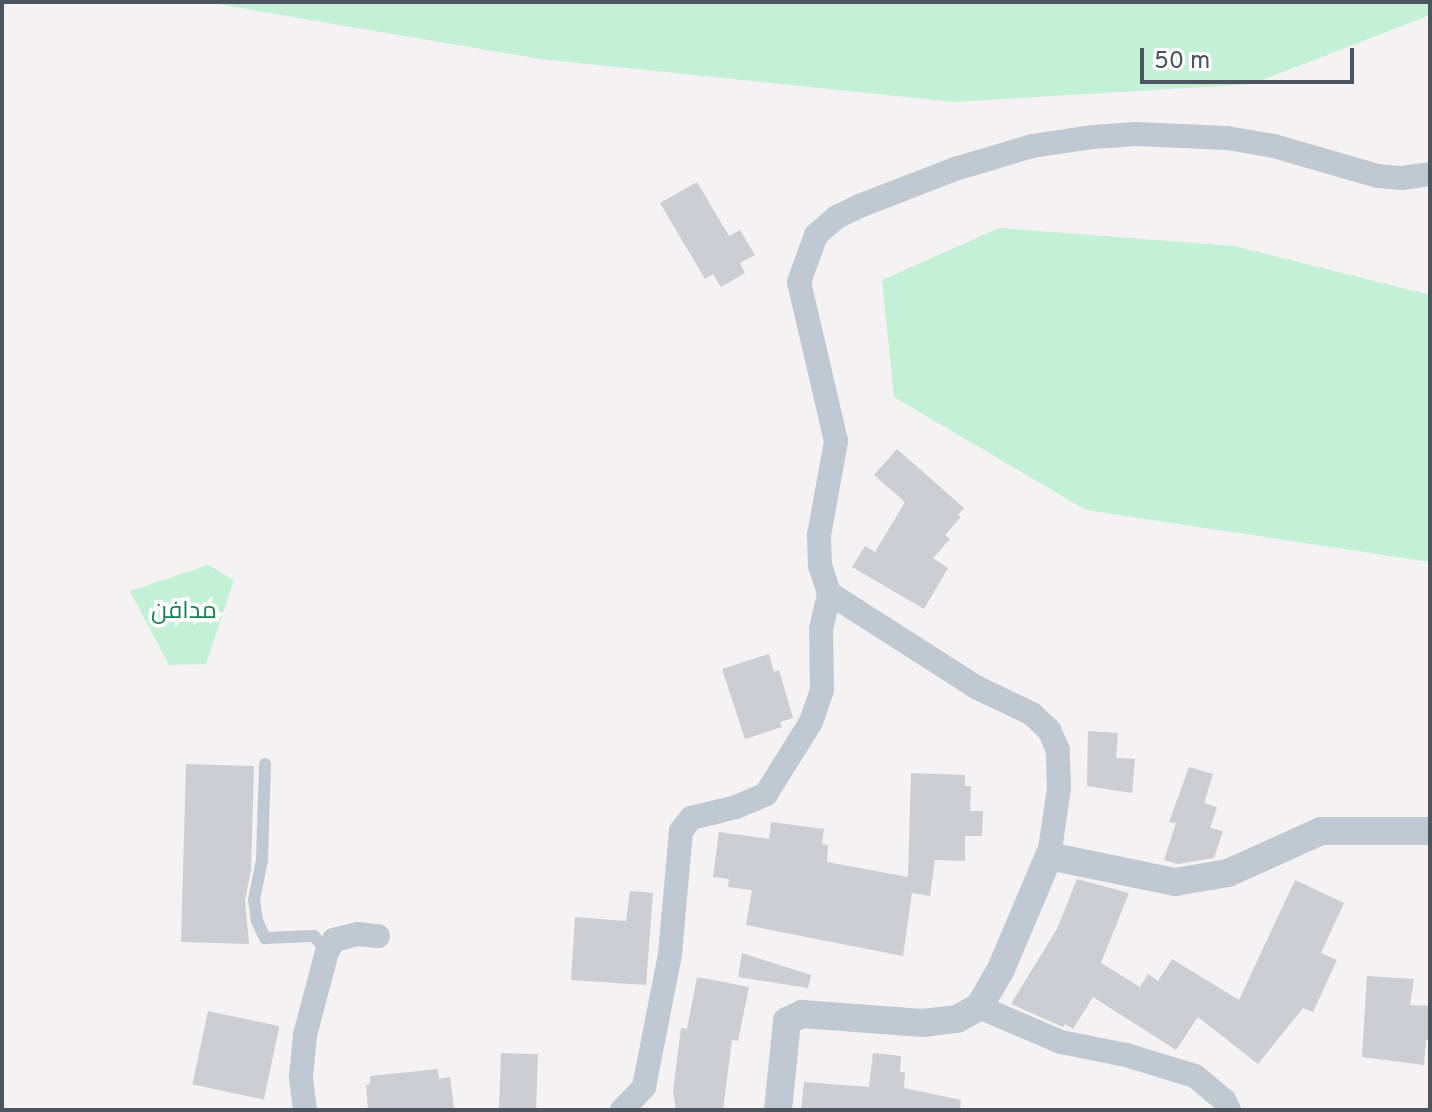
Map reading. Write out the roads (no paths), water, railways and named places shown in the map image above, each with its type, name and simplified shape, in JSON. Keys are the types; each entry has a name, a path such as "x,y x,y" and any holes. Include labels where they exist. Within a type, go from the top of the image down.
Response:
{"street":[{"path":"622,1110 644,1087 670,954 681,831 691,818 736,807 766,794 811,722 822,690 821,629 829,593 820,566 819,535 836,441 818,349 799,282 816,235 837,217 955,169 1032,146 1136,134 1200,135 1274,146 1346,169 1391,178 1430,174"},
{"path":"778,1110 787,1021 802,1014 923,1023 957,1019 979,1007 1001,969 1049,856 1059,788 1056,738 1032,714 976,687 829,593"},
{"path":"1049,856 1175,882 1228,873 1321,831 1430,831"},
{"path":"305,1110 301,1076 305,1035 327,952 334,940 358,934 378,936"},
{"path":"979,1007 1061,1042 1126,1055 1195,1076 1224,1100 1229,1110"}],"lane":[{"path":"265,764 262,860 254,900 257,921 265,938 314,936 327,952"}],"park label":[{"name":"مدافن","path":"184,613"}]}
